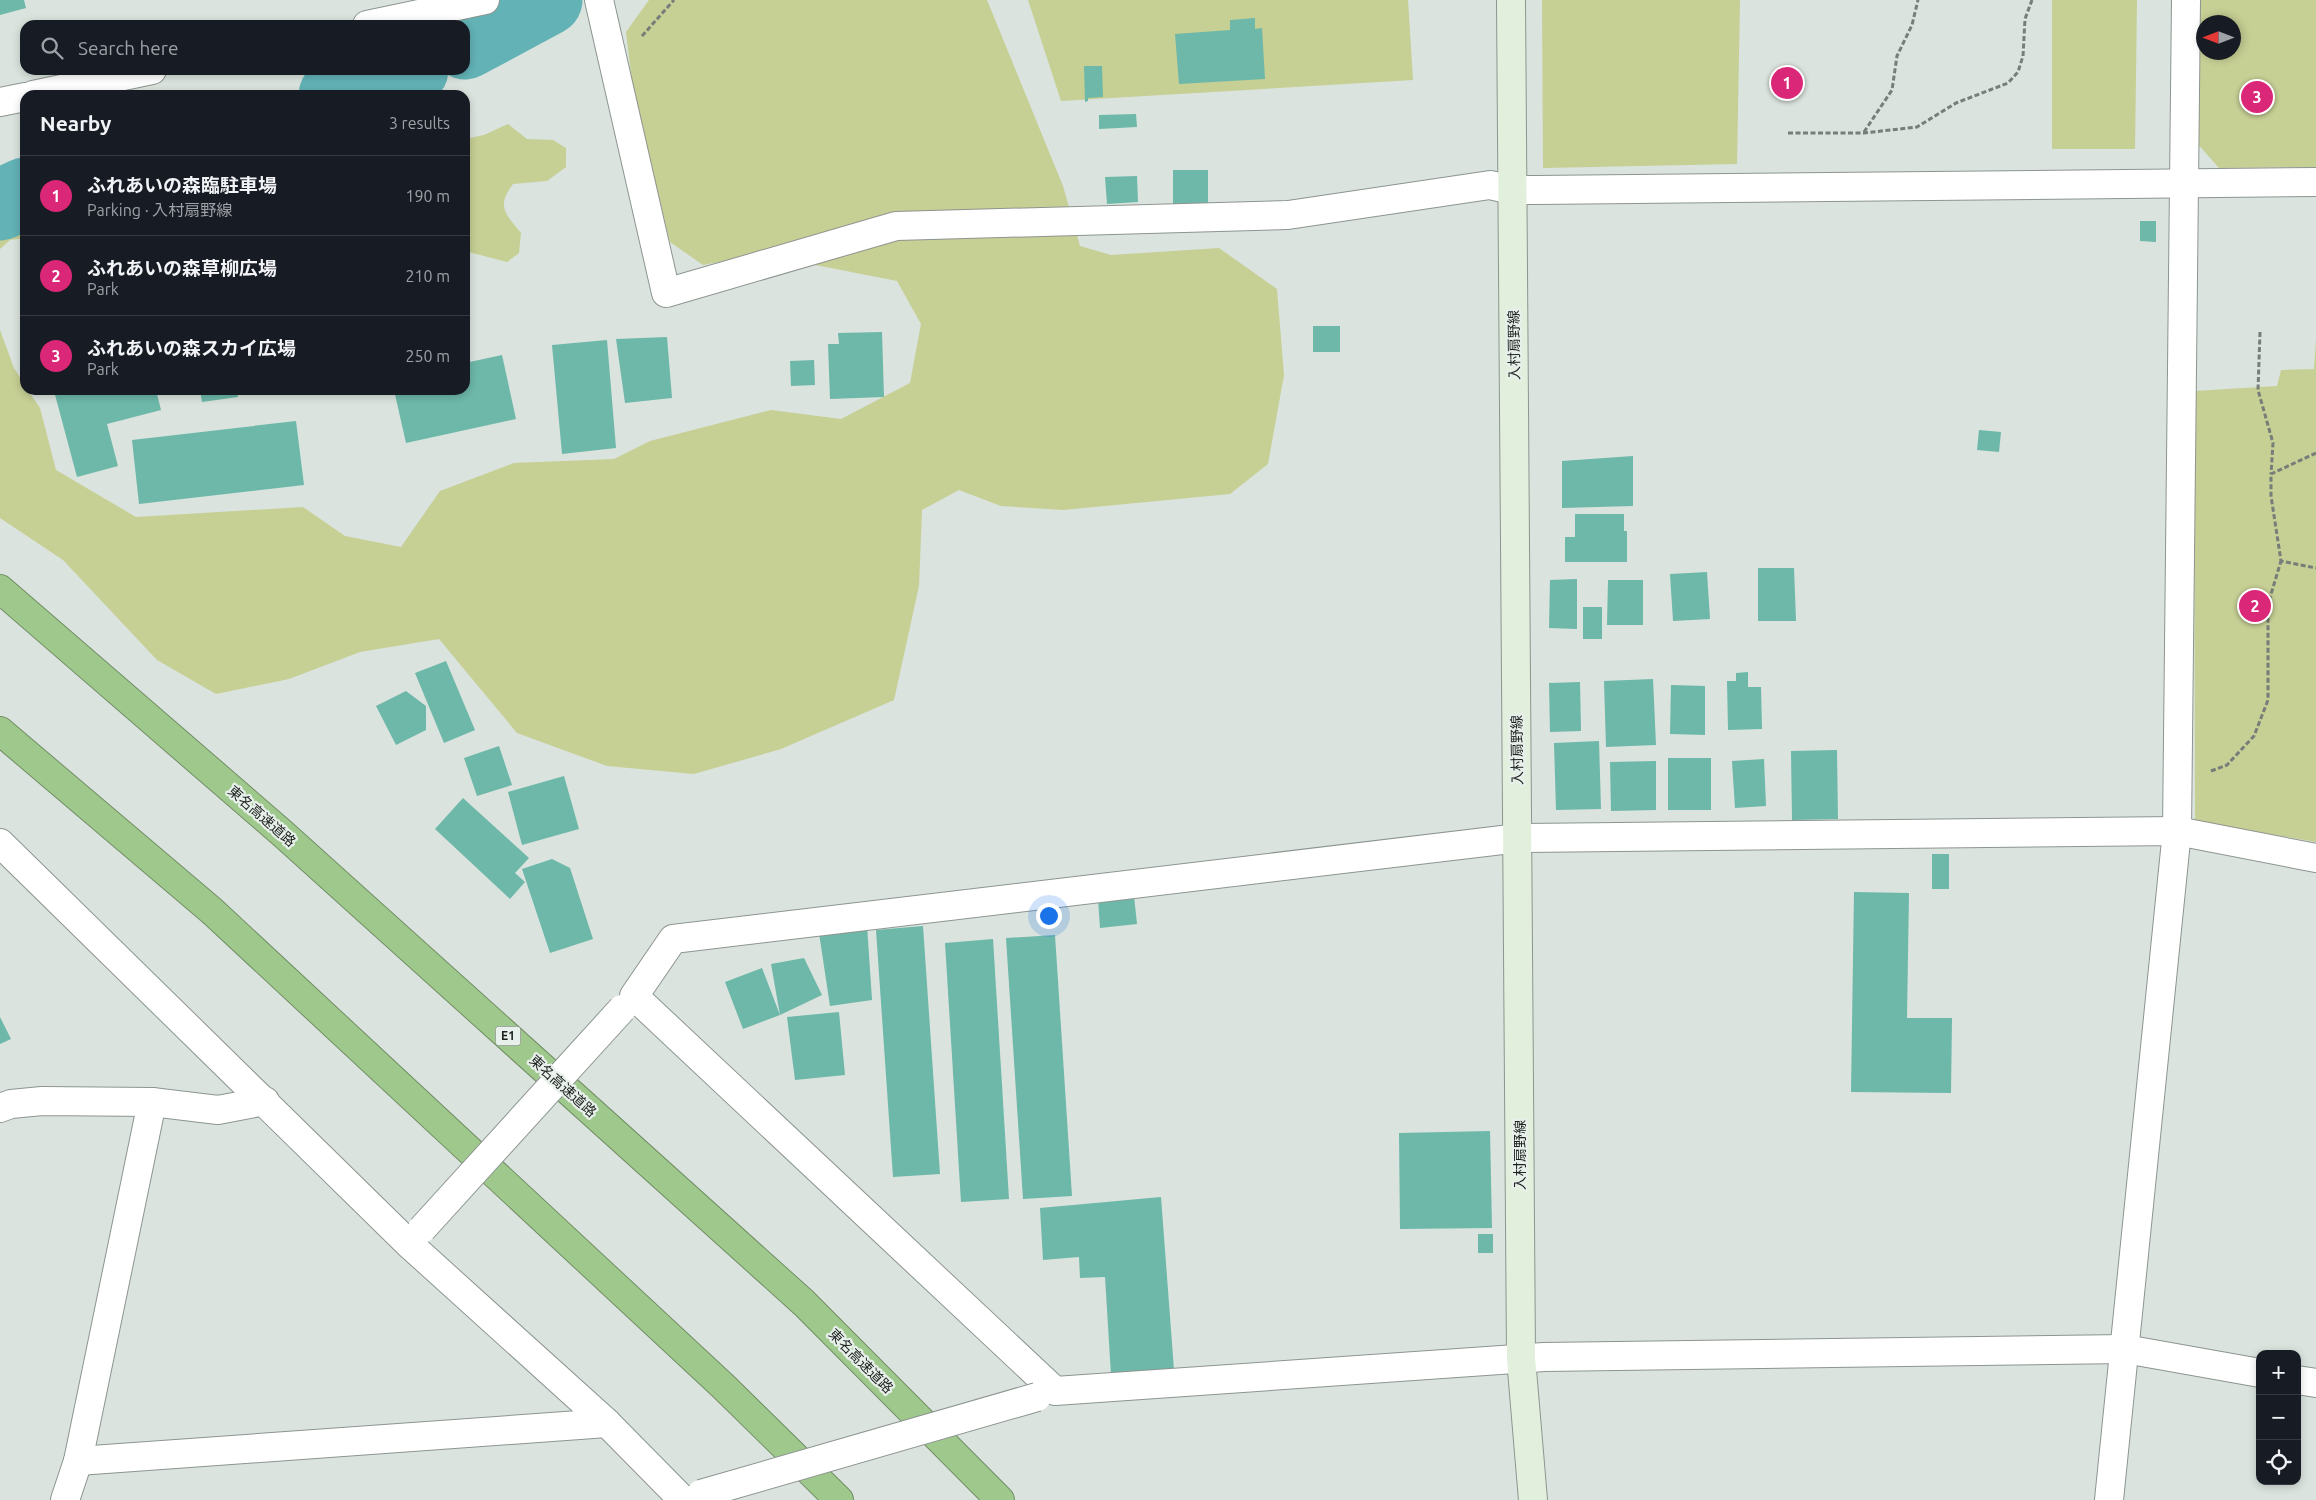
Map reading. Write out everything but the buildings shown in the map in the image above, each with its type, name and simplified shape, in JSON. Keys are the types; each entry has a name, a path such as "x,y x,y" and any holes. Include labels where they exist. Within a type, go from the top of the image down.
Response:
{"highway":[{"name":"東名高速道路","path":"0,589 282,832 804,1303 1000,1500"},
{"path":"0,731 212,911 717,1380 840,1500"}],"street":[{"path":"390,20 484,0"},
{"path":"599,0 666,293 896,226 1288,215 1490,185 1512,190 2316,182"},
{"name":"入村扇野線","path":"1511,0 1519,838 1521,1358 1533,1500"},
{"path":"2109,1500 2177,832 2176,785 2186,0"},
{"path":"57,90 128,75"},
{"path":"0,102 20,98"},
{"path":"416,1237 628,1002 673,939 1519,838 2177,832 2316,858"},
{"path":"0,843 265,1101 416,1237 607,1423 689,1498 1046,1394 1521,1358 2125,1349 2256,1372"},
{"path":"628,1002 1046,1394"},
{"path":"0,1108 11,1104 42,1101 152,1102 218,1110 265,1101"},
{"path":"65,1500 78,1461 152,1102"},
{"path":"2301,1381 2316,1383"},
{"path":"78,1461 607,1423"}],"path":[{"path":"1864,133 1892,90 1897,56 1912,25 1918,0"},
{"path":"1788,133 1864,133 1916,128 1956,103 2008,83 2018,72 2023,56 2026,19 2032,0"},
{"path":"2176,785 2227,764 2254,736 2268,700 2268,604 2281,561 2271,496 2273,443 2258,390 2260,332"},
{"path":"2271,474 2316,453"},
{"path":"2281,561 2316,568"}],"green space":[{"path":"649,0 987,0 1063,186 1080,246 1111,255 1219,248 1277,289 1284,375 1268,464 1230,494 1063,510 1001,506 959,490 922,510 919,586 894,700 781,749 694,774 607,766 517,733 439,639 360,652 289,679 216,694 157,660 63,560 0,518 0,330 14,368 20,377 20,395 31,395 40,408 56,470 136,517 303,507 345,536 401,547 440,491 514,463 614,459 650,441 771,410 841,419 910,383 921,324 897,281 760,254 703,265 670,242 634,99 626,32"},
{"path":"1028,0 1408,0 1413,80 1061,101"},
{"path":"1542,0 1740,0 1737,164 1543,168"},
{"path":"2052,0 2137,0 2135,149 2052,149"},
{"path":"2199,0 2316,0 2316,167 2219,168 2196,142 2198,60 2241,60 2241,15 2199,15"},
{"path":"508,124 527,139 553,140 566,148 566,167 547,181 513,184 508,192 504,204 505,210 521,233 519,253 507,262 470,252 470,138 484,135"},
{"path":"0,187 20,187 20,239 10,240 0,249"},
{"path":"2316,339 2316,842 2195,821 2194,391 2277,386 2281,370 2314,369"}],"waterway":[{"path":"470,41 547,0"},
{"path":"350,90 397,75"},
{"path":"0,205 20,195"}],"place":[{"name":"ふれあいの森臨駐車場","path":"1787,83"},
{"name":"ふれあいの森スカイ広場","path":"2257,97"},
{"name":"ふれあいの森草柳広場","path":"2255,606"}]}
